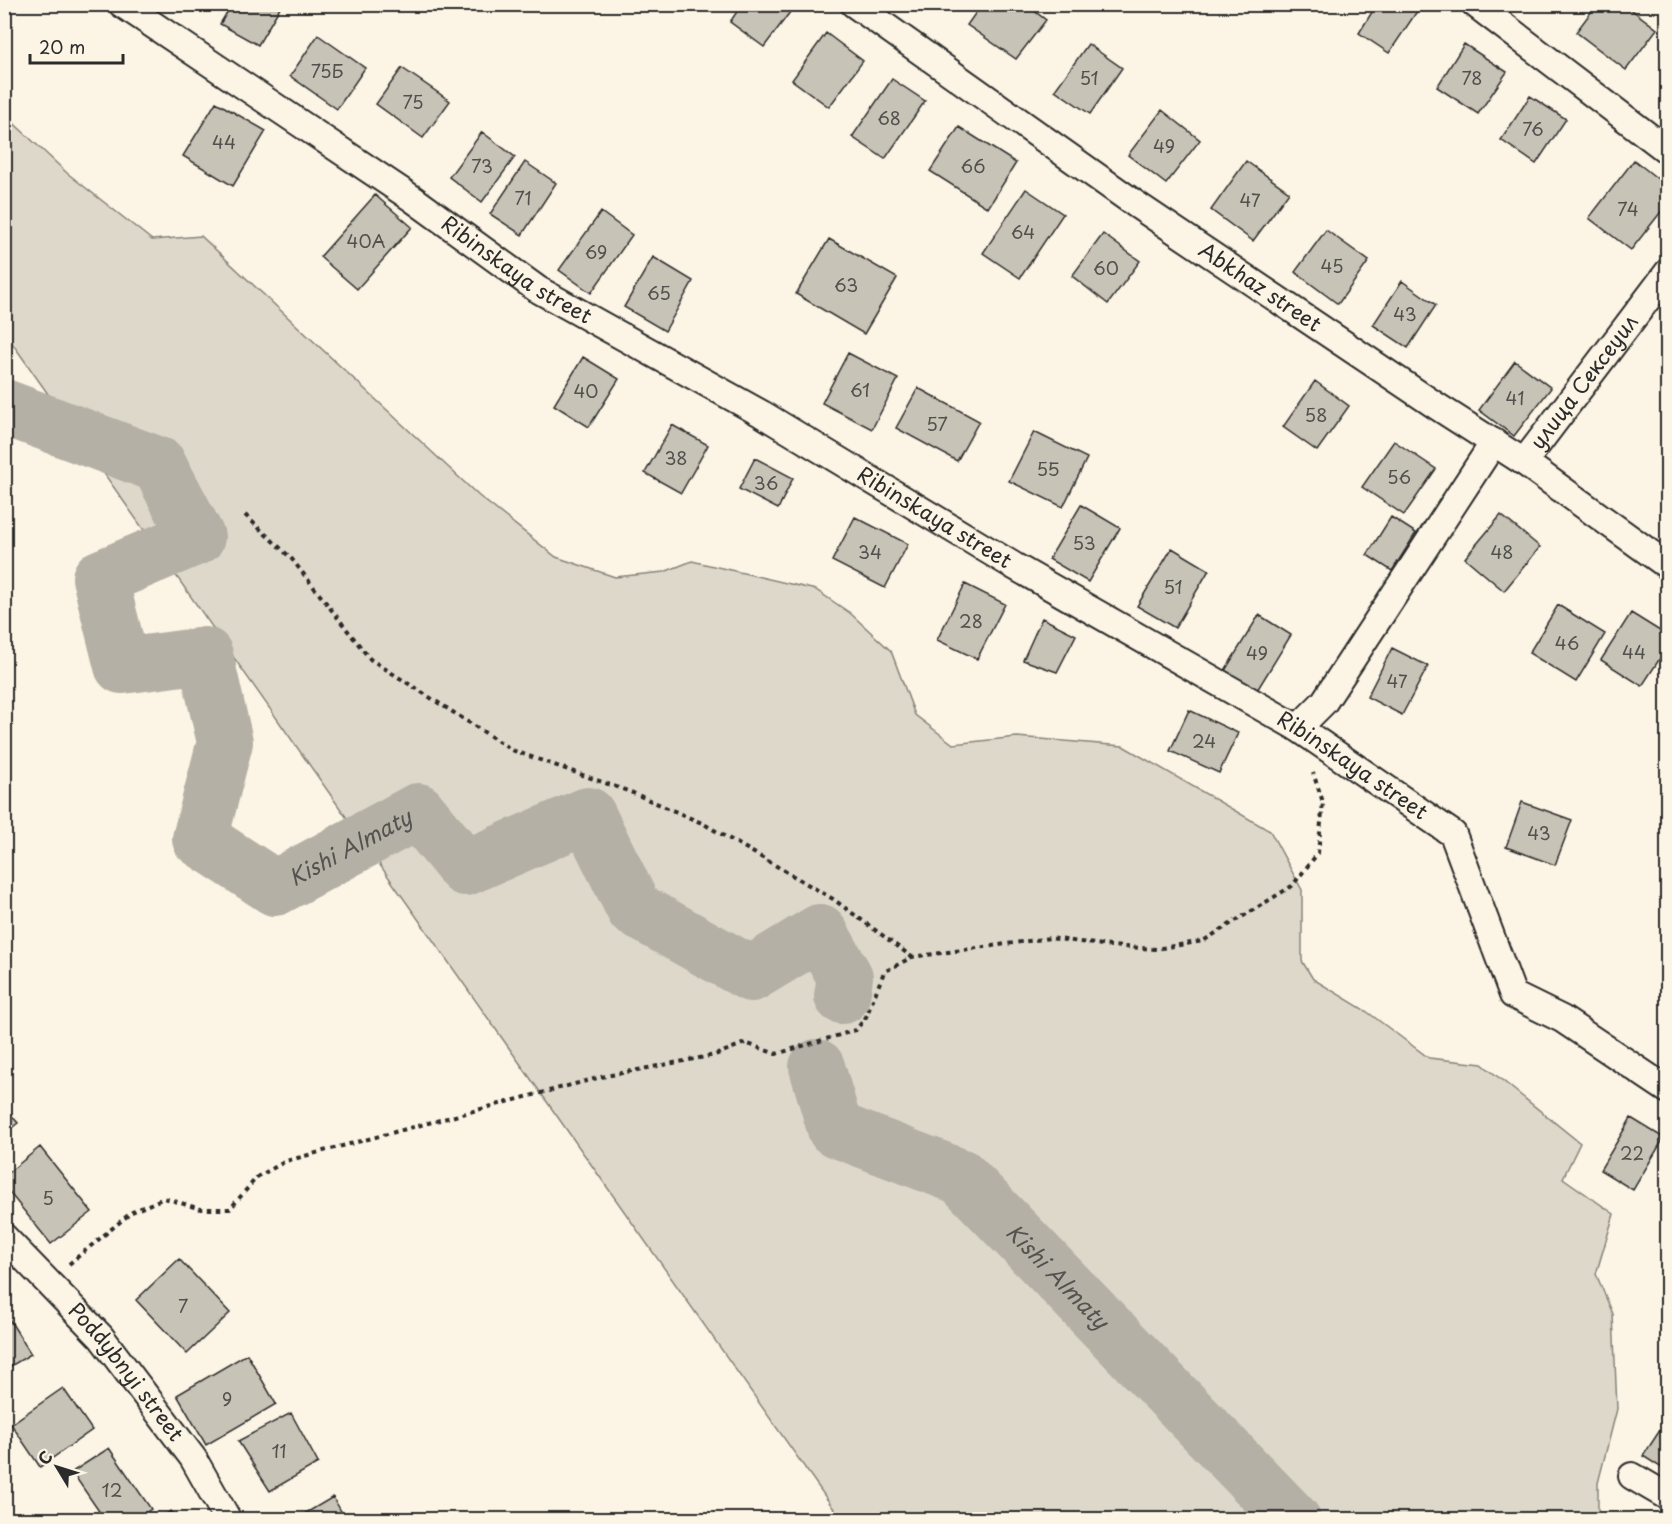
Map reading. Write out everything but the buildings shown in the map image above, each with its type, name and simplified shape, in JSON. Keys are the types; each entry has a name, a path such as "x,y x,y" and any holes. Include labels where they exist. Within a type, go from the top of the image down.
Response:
{"street":[{"name":"Ribinskaya street","path":"122,4 413,199 537,289 762,414 1014,566 1298,728 1453,834 1513,995 1562,1019 1668,1090"},
{"name":"Abkhaz street","path":"854,4 1137,205 1524,462 1668,566"},
{"path":"1475,4 1668,151"},
{"name":"улица Сексеуил","path":"1524,462 1668,272"},
{"path":"1298,728 1324,702 1494,442"},
{"name":"Poddybnyi street","path":"4,1237 101,1337 193,1458 228,1520"},
{"path":"1632,1476 1668,1497"}],"path":[{"path":"245,515 291,558 370,659 512,750 633,793 704,824 833,899 912,957"},
{"path":"48,1281 132,1212 164,1198 201,1209 230,1209 257,1177 286,1161 601,1077 715,1055 745,1043 776,1054 856,1030 866,1017 884,972 912,957 1050,938 1156,949 1203,941 1292,886 1318,853 1323,802 1312,770"}],"shaded area":[{"path":"5,115 67,173 152,240 201,236 479,496 556,557 615,577 664,572 692,561 816,590 850,613 891,651 915,715 953,744 1017,737 1123,746 1270,831 1302,890 1302,961 1313,979 1366,1011 1429,1058 1482,1064 1580,1143 1563,1178 1614,1214 1596,1274 1613,1314 1617,1409 1598,1483 1598,1519 841,1519 5,333"}],"waterway":[{"name":"Kіshі Almaty","path":"4,407 159,465 197,537 100,578 122,666 205,655 225,742 200,839 275,888 418,811 465,868 588,815 634,909 751,974 820,932 845,977 842,996"},
{"name":"Kіshі Almaty","path":"817,1067 835,1129 961,1177 1293,1520"}]}
